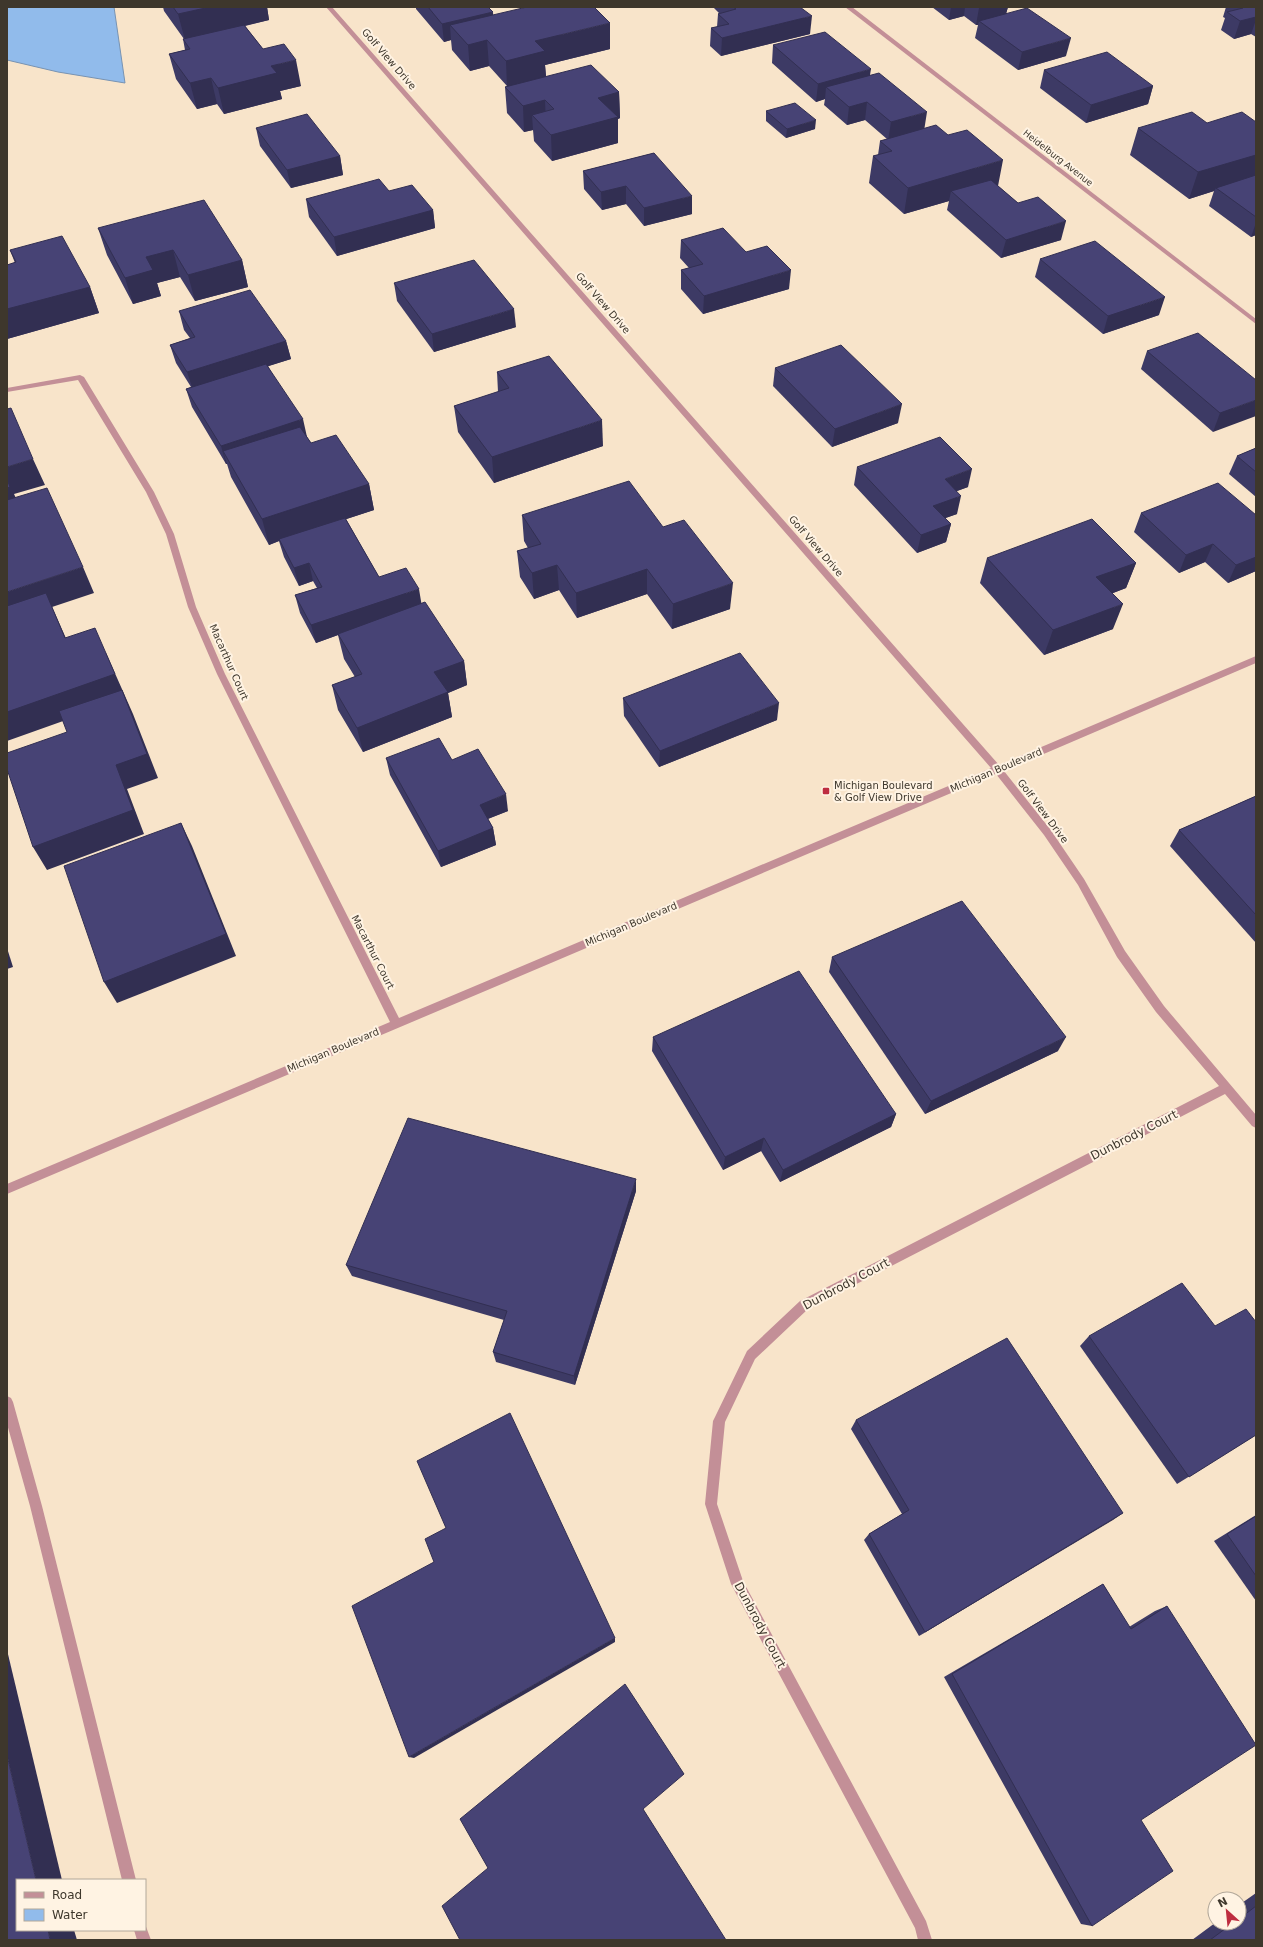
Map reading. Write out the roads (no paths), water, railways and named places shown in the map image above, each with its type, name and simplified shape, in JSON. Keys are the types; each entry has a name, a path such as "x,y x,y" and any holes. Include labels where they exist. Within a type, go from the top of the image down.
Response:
{"street":[{"name":"Golf View Drive","path":"329,7 998,770 1047,832 1081,882 1121,954 1156,1003 1256,1123"},
{"name":"Heidelburg Avenue","path":"848,7 1256,322"},
{"name":"Macarthur Court","path":"7,390 80,377 150,492 170,534 192,607 220,674 396,1023"},
{"name":"Michigan Boulevard","path":"7,1189 396,1023 998,770 1256,659"},
{"name":"Dunbrody Court","path":"925,1940 921,1926 737,1584 712,1504 719,1421 751,1354 804,1305 1226,1088"},
{"path":"7,1402 36,1506 129,1879"}],"water":[{"path":"7,7 114,7 125,83 58,72 7,60"}],"place":[{"name":"Michigan Boulevard & Golf View Drive","path":"826,791"}]}
